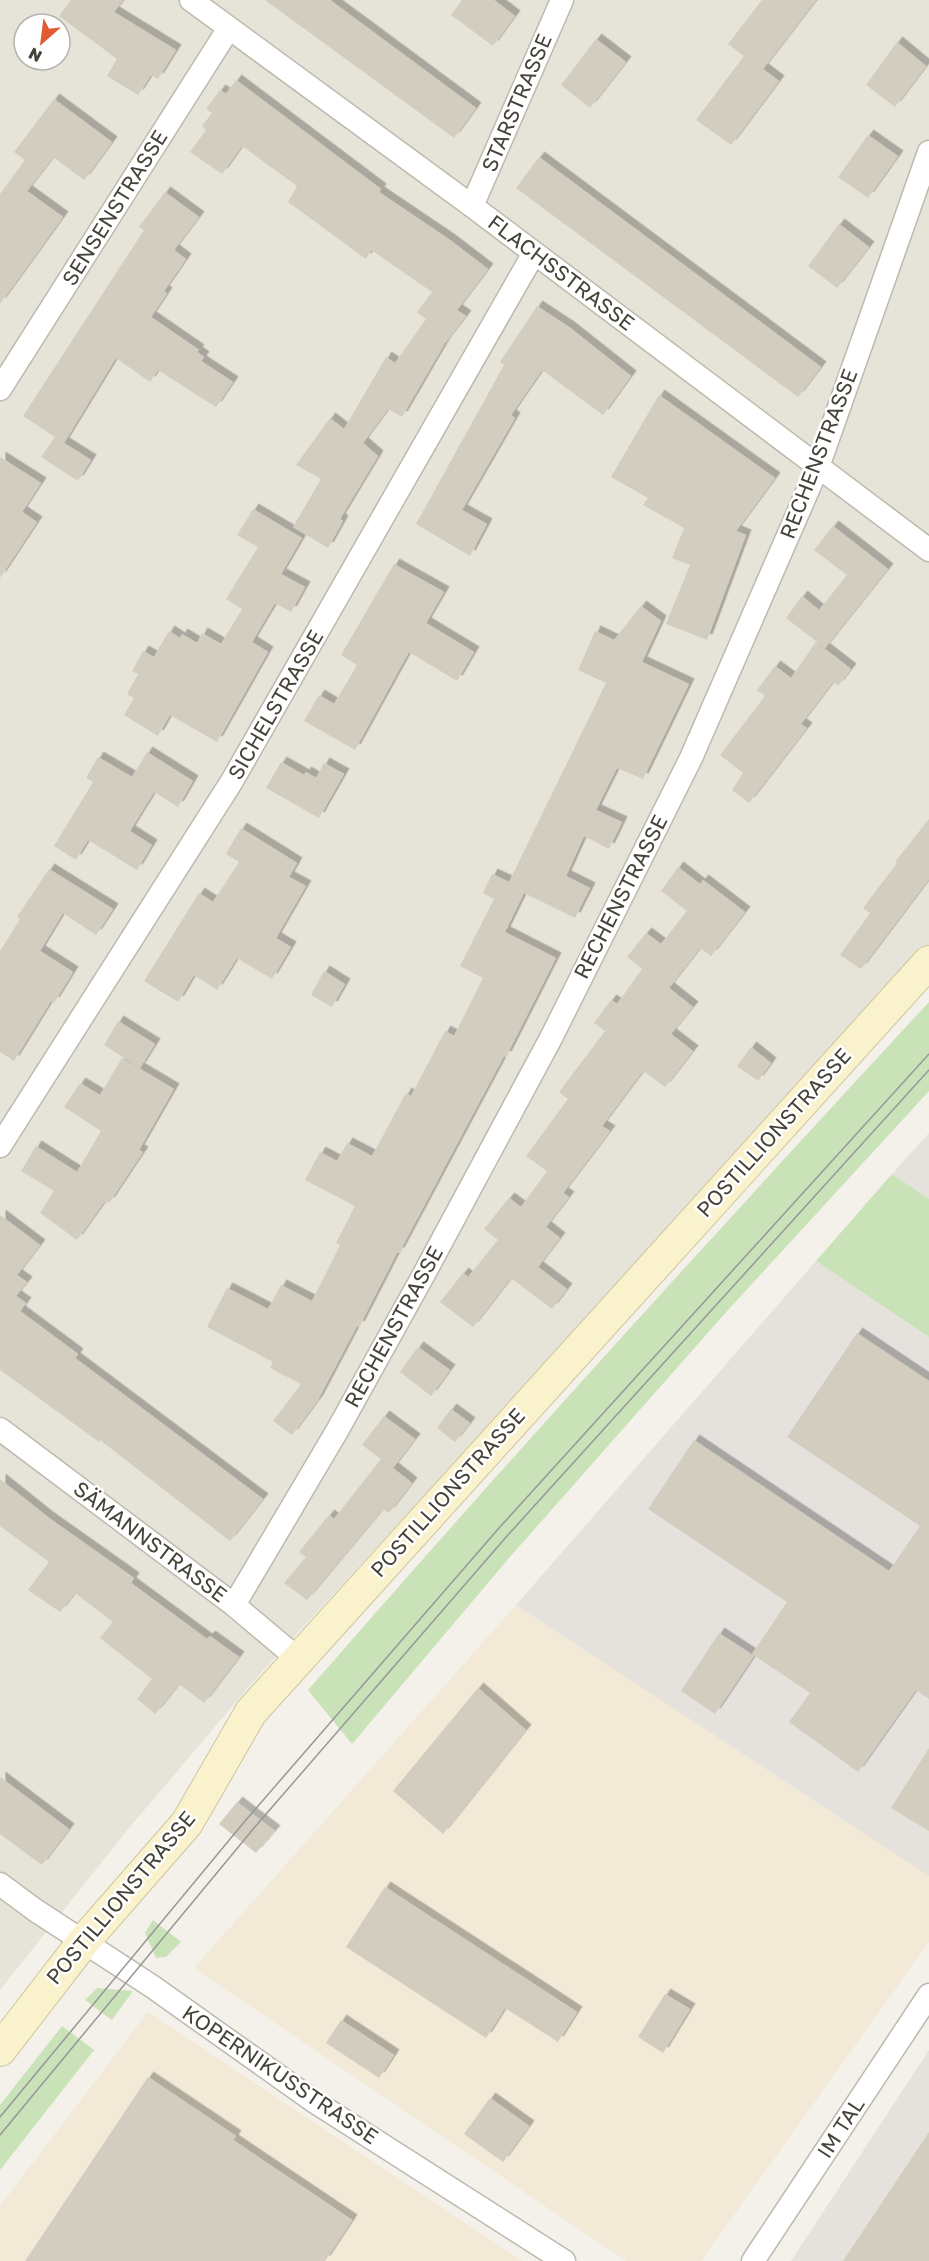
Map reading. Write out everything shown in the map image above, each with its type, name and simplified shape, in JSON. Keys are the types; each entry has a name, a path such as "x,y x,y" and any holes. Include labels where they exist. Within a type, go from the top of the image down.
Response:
{"street":[{"name":"FLACHSSTRASSE","path":"192,0 472,206 929,550"},
{"name":"STARSTRASSE","path":"472,206 562,0"},
{"name":"SENSENSTRASSE","path":"0,389 229,28"},
{"name":"RECHENSTRASSE","path":"234,1605 343,1420 551,1038 691,758 818,467 929,152"},
{"name":"SICHELSTRASSE","path":"0,1146 232,782 534,253"},
{"name":"POSTILLIONSTRASSE","path":"0,2050 84,1941 187,1823 251,1712 929,962"},
{"name":"SÄMANNSTRASSE","path":"0,1429 234,1605 297,1659"},
{"name":"KOPERNIKUSSTRASSE","path":"0,1884 34,1910 153,1987 315,2102 564,2261"},
{"name":"IM TAL","path":"753,2261 929,1995"}],"shaded area":[{"path":"0,0 929,0 929,947 258,1676 129,1828 0,1990"},
{"path":"929,1133 929,1199 892,1174"},
{"path":"816,1261 929,1337 929,1876 516,1605"},
{"path":"516,1605 929,1876 929,1942 701,2261 626,2261 194,1968"},
{"path":"148,2012 522,2261 0,2261 0,2206"},
{"path":"929,2050 929,2261 791,2261"}],"green space":[{"path":"929,1002 929,1091 728,1310 509,1558 352,1744 308,1690 616,1344"},
{"path":"892,1174 929,1199 929,1337 816,1261"},
{"path":"153,1920 181,1942 166,1957 156,1958 145,1933"},
{"path":"97,1988 133,1991 112,2020 85,2000"},
{"path":"62,2026 94,2050 0,2170 0,2105"}],"building":[{"path":"71,0 123,0 114,12 176,50 158,79 151,75 138,95 107,76 117,59 72,26 72,12 62,12"},
{"path":"265,0 330,0 476,108 454,138"},
{"path":"462,0 494,0 515,16 493,46 451,15"},
{"path":"762,0 816,0 763,69 779,81 731,145 696,120 744,56 728,44"},
{"path":"596,39 626,62 590,108 561,85"},
{"path":"897,42 926,66 895,107 866,85"},
{"path":"236,80 381,189 379,192 488,269 457,310 466,316 445,343 402,417 388,409 363,443 378,456 340,519 343,521 328,548 293,527 321,479 296,465 330,418 344,429 386,357 395,363 426,319 417,312 432,292 371,250 366,259 288,202 297,186 242,146 222,174 190,152 206,130 202,126 212,113 206,109 220,90 226,94"},
{"path":"54,99 112,142 84,180 53,157 27,191 63,217 0,304 0,194 25,160 14,152"},
{"path":"868,135 898,156 868,198 838,177"},
{"path":"539,157 821,367 798,397 516,188"},
{"path":"165,192 199,217 174,250 186,259 164,291 167,293 151,317 199,350 197,352 204,357 201,361 233,382 216,407 158,370 150,382 116,358 64,443 91,460 78,481 41,457 55,437 23,416 144,230 139,227"},
{"path":"839,224 869,247 837,288 808,266"},
{"path":"537,306 569,327 631,376 603,415 542,370 511,415 515,418 462,510 487,524 470,556 416,524 504,365 500,362"},
{"path":"659,395 775,478 736,531 746,535 707,640 666,624 690,565 672,558 684,528 643,505 648,498 611,477"},
{"path":"0,457 41,483 22,512 37,522 0,578"},
{"path":"253,509 302,538 281,574 305,587 291,612 275,603 252,642 268,652 217,742 170,715 158,736 124,715 134,698 127,694 138,674 132,671 143,651 154,657 169,631 180,638 182,634 197,643 202,633 221,644 242,609 226,599 258,547 237,535"},
{"path":"833,526 888,569 825,648 786,618 802,596 819,610 847,575 814,550"},
{"path":"394,564 444,592 426,623 474,652 457,681 409,652 355,750 304,721 319,695 334,704 357,665 341,655"},
{"path":"641,606 661,621 642,662 689,684 643,779 617,768 596,810 622,822 609,849 584,836 566,876 590,888 575,918 524,893 505,932 556,958 506,1057 504,1056 359,1327 357,1326 318,1400 292,1435 273,1421 301,1384 270,1368 273,1362 207,1327 227,1288 268,1309 281,1285 312,1301 340,1245 336,1243 355,1206 305,1180 320,1152 337,1161 347,1143 372,1156 406,1093 411,1096 445,1031 454,1036 483,978 460,966 494,899 483,893 492,874 509,882 606,683 578,670 595,631 614,640"},
{"path":"816,642 851,669 838,686 833,682 801,724 807,728 749,803 732,790 743,773 720,755 765,696 757,690 775,666 791,678"},
{"path":"147,752 193,781 178,807 154,792 130,831 152,845 137,870 88,840 76,860 54,846 93,782 86,778 98,757 132,777"},
{"path":"281,762 304,775 306,772 316,778 324,763 344,774 319,818 266,788"},
{"path":"929,819 929,879 861,969 840,955 870,913 863,908"},
{"path":"241,828 297,863 289,877 306,886 276,938 291,947 272,979 237,958 217,990 194,975 178,1002 144,981 199,893 213,902 239,862 226,854"},
{"path":"678,867 700,884 703,880 745,912 711,956 700,948 669,988 693,1007 671,1034 693,1051 665,1087 643,1071 602,1126 610,1131 563,1193 569,1197 546,1227 560,1238 538,1267 567,1289 552,1309 511,1278 473,1327 440,1302 463,1273 468,1277 498,1240 484,1229 509,1198 521,1207 547,1171 526,1156 568,1099 559,1092 605,1031 594,1023 611,1000 617,1004 642,969 627,957 646,933 661,944 687,911 661,891"},
{"path":"49,869 113,909 96,935 63,913 40,951 73,972 54,1003 51,1001 14,1061 0,1052 0,951 20,919 17,917"},
{"path":"324,971 345,984 332,1007 311,995"},
{"path":"118,1021 155,1044 140,1068 104,1045"},
{"path":"751,1047 771,1063 758,1081 737,1066"},
{"path":"122,1058 174,1089 139,1150 143,1152 109,1203 105,1201 77,1240 40,1213 54,1191 21,1171 36,1146 77,1172 101,1131 64,1107 80,1083 100,1095"},
{"path":"0,1215 40,1245 17,1275 27,1282 16,1296 26,1303 20,1311 78,1354 75,1358 263,1499 230,1541 100,1440 99,1442 0,1370"},
{"path":"857,1333 929,1381 929,1699 916,1690 858,1772 789,1722 810,1693 752,1654 787,1602 648,1509 694,1440 889,1571 920,1526 787,1437"},
{"path":"418,1347 450,1370 431,1396 400,1372"},
{"path":"451,1409 470,1423 455,1442 437,1428"},
{"path":"384,1416 415,1439 393,1468 412,1483 389,1513 383,1509 307,1600 284,1583 306,1557 299,1552 329,1515 334,1519 381,1459 362,1445"},
{"path":"0,1479 49,1518 134,1578 131,1583 207,1639 210,1636 239,1657 204,1703 179,1684 155,1714 137,1699 152,1679 100,1638 113,1622 75,1593 60,1612 28,1590 49,1562 0,1526"},
{"path":"719,1633 754,1656 715,1714 681,1691"},
{"path":"478,1688 526,1730 443,1834 393,1791"},
{"path":"929,1748 929,1831 891,1808"},
{"path":"0,1777 69,1829 42,1865 0,1834"},
{"path":"237,1802 275,1831 256,1853 219,1824"},
{"path":"385,1887 577,2012 558,2042 505,2008 486,2038 346,1947"},
{"path":"665,1994 690,2009 663,2053 638,2037"},
{"path":"341,2020 394,2055 379,2078 326,2043"},
{"path":"148,2077 236,2136 233,2140 352,2220 325,2261 25,2261"},
{"path":"490,2098 529,2126 503,2162 464,2134"},
{"path":"929,2132 929,2261 843,2261"}],"tram line":[{"path":"0,2117 245,1821 499,1528 929,1054"},
{"path":"0,2135 254,1828 507,1536 929,1070"}]}
